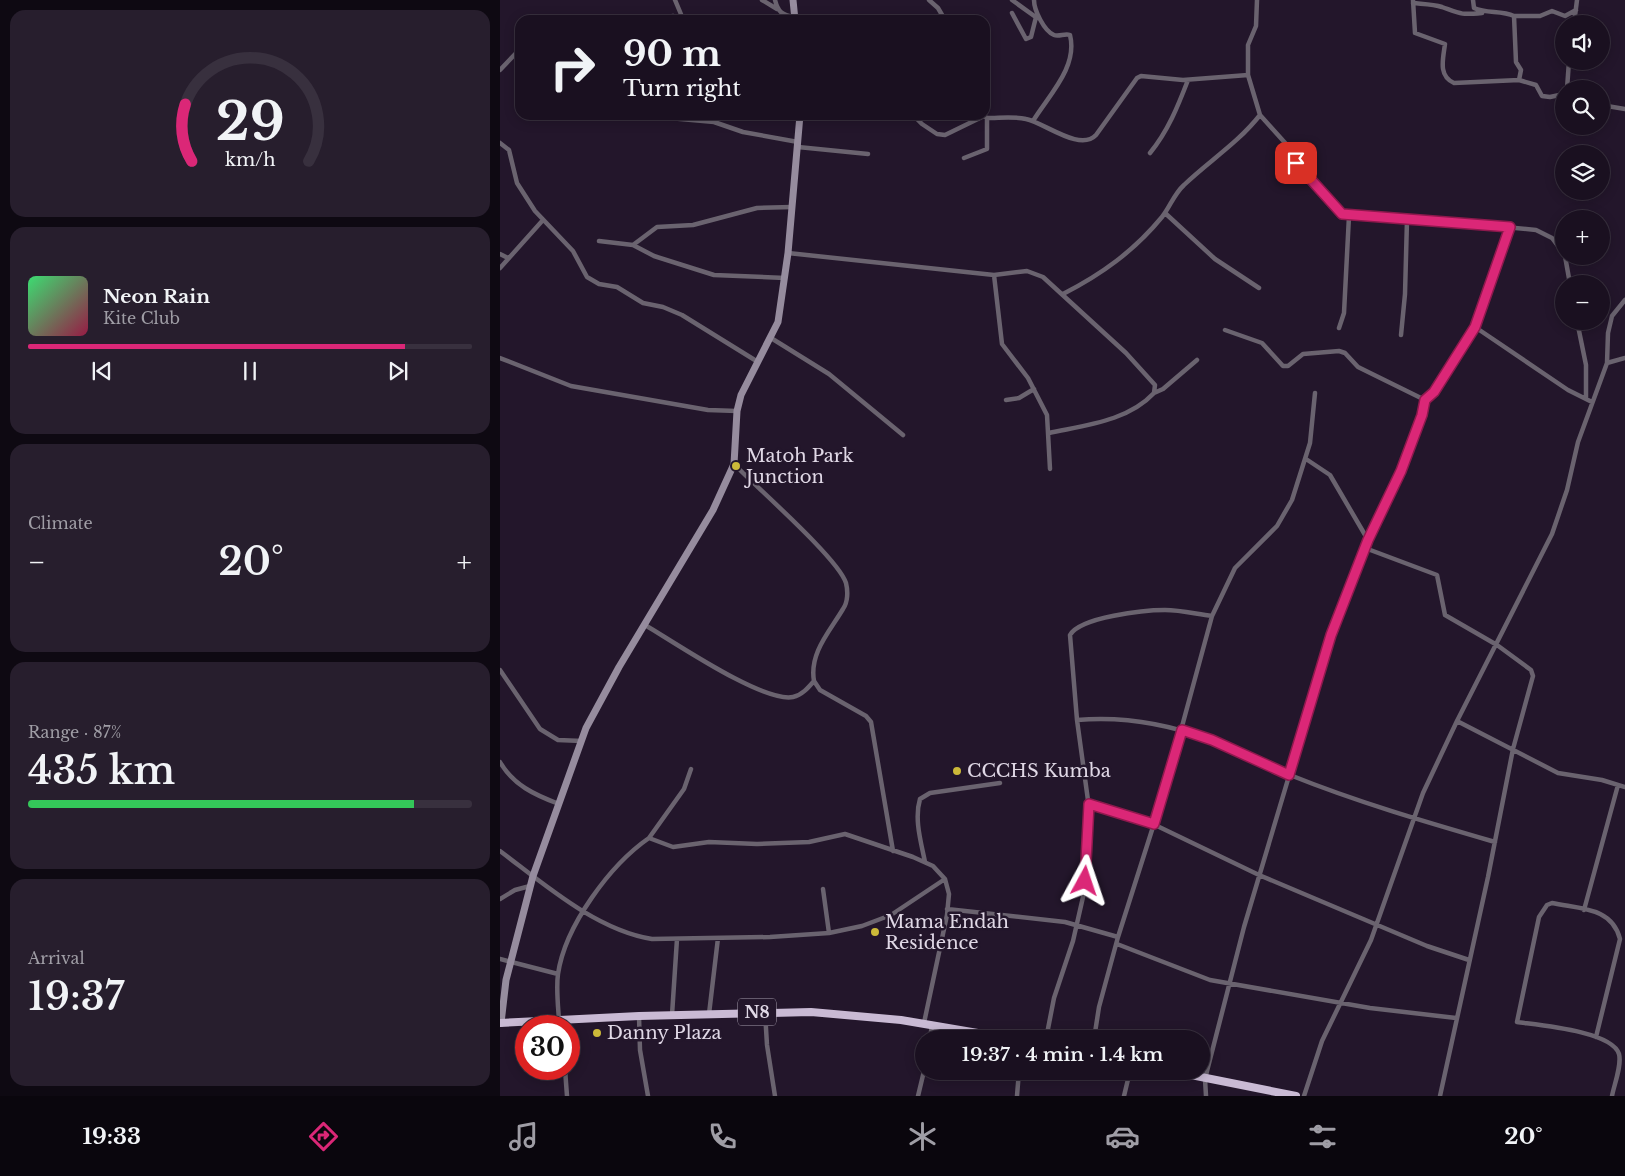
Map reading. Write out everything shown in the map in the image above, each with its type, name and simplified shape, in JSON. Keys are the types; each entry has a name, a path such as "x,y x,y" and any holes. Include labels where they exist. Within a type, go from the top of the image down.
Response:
{"highway":[{"name":"N8","path":"580,1021 639,1016 765,1012 859,1014 965,1030"},
{"name":"N8","path":"501,1023 515,1023"},
{"path":"1210,1080 1296,1096"}],"main road":[{"path":"792,0 794,15"},
{"path":"501,1023 502,1002 510,961 530,886 586,728 619,667 713,510 734,464 737,411 746,382 778,322 793,207 800,120"}],"street":[{"path":"675,0 682,15"},
{"path":"762,0 784,15"},
{"path":"775,0 777,9"},
{"path":"929,0 938,8 942,15"},
{"path":"1012,0 1038,19 1053,34 1070,35 1071,54 1065,72 1033,120"},
{"path":"1012,13 1026,39 1031,37 1038,19 1034,0"},
{"path":"1257,0 1256,26 1248,46 1248,75 1260,115 1287,146 1296,163 1338,211 1349,216 1367,214 1407,220 1510,227 1542,232 1555,242"},
{"path":"1473,0 1474,8 1483,12"},
{"path":"1575,15 1576,0"},
{"path":"1555,96 1542,96 1536,85 1519,80 1454,83 1448,81 1442,70 1445,44 1415,33 1413,2 1441,7 1452,13 1464,15 1483,12 1506,13 1514,16 1540,16 1552,11 1564,16 1576,10"},
{"path":"1514,16 1516,62 1521,70 1519,80"},
{"path":"500,70 515,54"},
{"path":"990,116 1033,120 1074,139 1088,141 1096,135 1137,78 1141,76 1188,80 1248,75"},
{"path":"1150,153 1163,137 1172,120 1188,80"},
{"path":"1610,107 1625,110"},
{"path":"1063,294 1088,281 1128,253 1165,213 1182,186 1230,148 1260,115"},
{"path":"692,120 714,122 743,132 798,145 868,154"},
{"path":"918,120 937,134 945,135 977,120"},
{"path":"964,158 987,149 985,120"},
{"path":"500,143 509,150 518,183 543,220 573,252 587,277 599,284 617,287 643,303 663,307 682,315 758,362"},
{"path":"633,245 657,227 693,226 757,208 793,207"},
{"path":"1165,213 1215,259 1259,288"},
{"path":"1339,328 1344,313 1349,216"},
{"path":"500,268 543,220"},
{"path":"1401,335 1405,294 1407,220"},
{"path":"1210,1059 1259,875 1331,635 1368,540 1401,471 1422,415 1425,400 1434,392 1475,327 1510,227"},
{"path":"600,241 633,245 654,256 714,275 785,278"},
{"path":"788,253 994,275 1027,271 1043,277 1126,353 1155,386 1154,393"},
{"path":"500,254 508,258"},
{"path":"994,275 1002,344 1034,389 1047,415 1050,469"},
{"path":"1304,1096 1322,1041 1377,924 1414,818 1457,721 1552,534 1567,490 1578,442 1606,363 1608,333 1612,316 1625,300"},
{"path":"1475,327 1568,390 1592,402"},
{"path":"1225,330 1262,343 1283,366 1288,366 1303,354 1339,351 1345,353 1358,368 1425,400"},
{"path":"1579,330 1586,365 1586,399"},
{"path":"771,338 829,374 903,435"},
{"path":"500,358 571,386 708,410 737,411"},
{"path":"1606,363 1625,358"},
{"path":"1049,433 1136,410 1154,393 1163,389 1197,360"},
{"path":"1006,400 1018,398 1034,389"},
{"path":"1095,1030 1099,1007 1118,937 1182,730 1212,616 1235,568 1285,515 1292,500 1306,459 1316,393"},
{"path":"1306,459 1330,475 1368,540"},
{"path":"734,464 814,542 846,582 845,607 818,649 814,681 820,690 866,716 871,722 893,850"},
{"path":"1365,548 1437,575 1445,614 1497,645 1531,670 1533,676 1513,749 1495,842 1440,1096"},
{"path":"1048,1030 1054,998 1077,925 1084,889 1089,804 1077,720 1069,639 1072,631 1101,619 1147,612 1179,611 1212,616"},
{"path":"645,625 736,679 778,696 798,695 814,681"},
{"path":"500,670 540,729 558,740 582,741"},
{"path":"1077,720 1126,720 1182,730 1212,740 1289,775 1414,818 1495,842"},
{"path":"1457,721 1562,775 1582,776 1625,787"},
{"path":"500,762 512,778 532,793 559,804"},
{"path":"561,1015 558,974 568,942 606,877 630,852 649,838 684,789 691,769"},
{"path":"925,862 918,826 920,799 930,793 1000,784"},
{"path":"1584,910 1618,785"},
{"path":"1089,804 1154,824 1259,875 1427,946 1469,960"},
{"path":"649,838 673,847 709,842 757,844 809,842 845,834 933,866 944,879 949,894 928,1023 929,1030"},
{"path":"500,851 533,876 616,930 633,936 677,940 828,933 875,922 891,915 944,879"},
{"path":"500,899 511,891 530,886"},
{"path":"823,889 828,933"},
{"path":"1596,1037 1620,938 1618,930 1605,914 1552,903 1543,909 1527,968 1517,1022 1570,1029 1609,1043 1618,1051 1620,1058 1612,1096"},
{"path":"947,909 1059,921 1118,937"},
{"path":"709,1014 718,938"},
{"path":"672,1015 677,940"},
{"path":"1117,944 1210,980 1370,1008 1456,1018"},
{"path":"500,959 558,974"},
{"path":"765,1012 767,1045 775,1096"},
{"path":"639,1016 640,1050 648,1096"},
{"path":"1618,1051 1625,1051"},
{"path":"565,1080 567,1096"},
{"path":"918,1096 922,1080"},
{"path":"1017,1096 1018,1080"},
{"path":"1124,1096 1128,1080"},
{"path":"1205,1080 1206,1096"}],"place":[{"name":"Matoh Park Junction","path":"736,466"},
{"name":"CCCHS Kumba","path":"957,771"},
{"name":"Mama Endah Residence","path":"875,932"},
{"name":"Danny Plaza","path":"597,1033"}],"route":[{"path":"1085,881 1090,815 1089,804 1154,824 1182,730 1212,740 1289,775 1331,635 1355,578 1368,540 1401,471 1422,415 1425,400 1443,380 1455,357 1475,327 1510,227 1478,223 1407,220 1367,214 1349,216 1342,214 1321,193 1296,163"}]}
